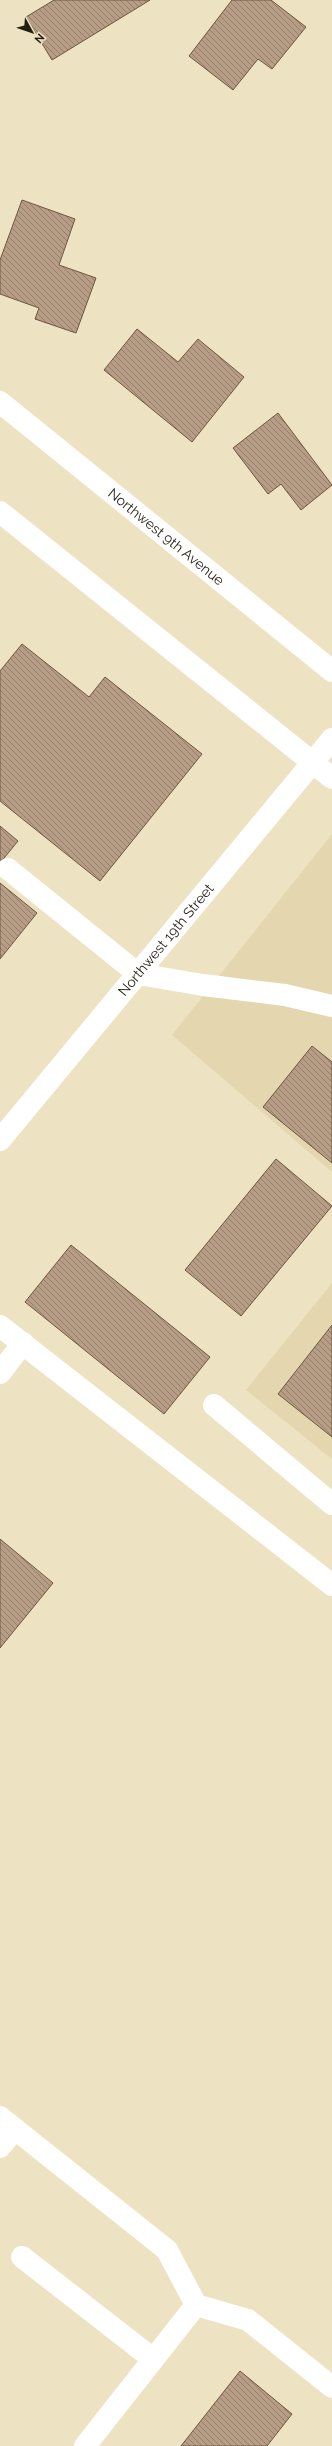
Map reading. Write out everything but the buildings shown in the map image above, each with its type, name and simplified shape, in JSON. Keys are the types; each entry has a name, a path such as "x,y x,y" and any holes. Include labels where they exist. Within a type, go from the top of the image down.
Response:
{"main road":[{"name":"Northwest 9th Avenue","path":"0,402 332,671"},
{"path":"0,512 332,778"},
{"name":"Northwest 19th Street","path":"0,1140 332,739"},
{"path":"8,869 138,974 203,985 285,995 332,1006"},
{"path":"0,1326 332,1585"},
{"path":"0,1373 23,1343"},
{"path":"214,1405 332,1504"},
{"path":"0,2147 8,2123 167,2250 196,2305 248,2320 332,2387"},
{"path":"22,2257 153,2359"},
{"path":"85,2446 196,2305"}],"shaded area":[{"path":"332,834 332,1172 172,1035"},
{"path":"332,1283 332,1459 246,1390"}]}
